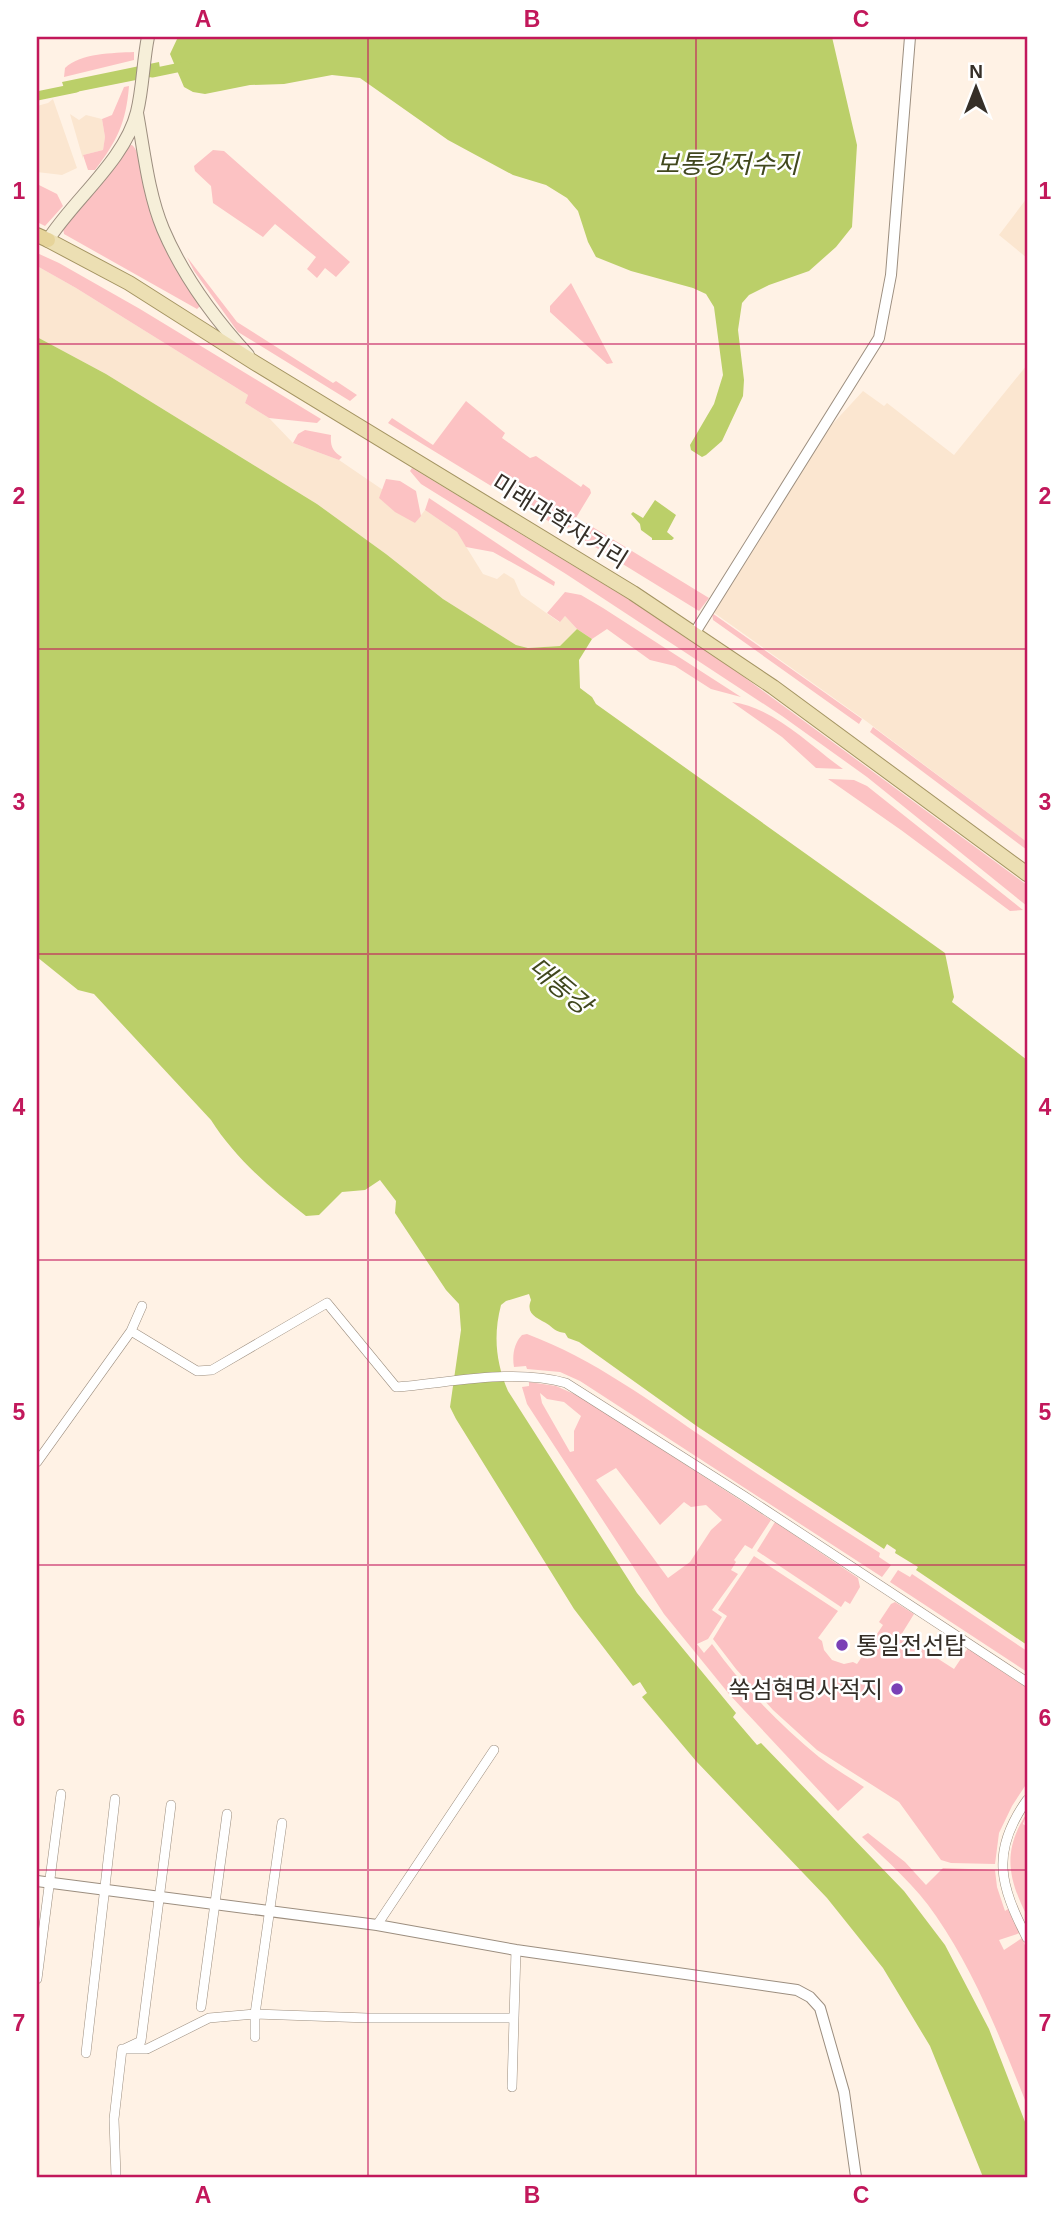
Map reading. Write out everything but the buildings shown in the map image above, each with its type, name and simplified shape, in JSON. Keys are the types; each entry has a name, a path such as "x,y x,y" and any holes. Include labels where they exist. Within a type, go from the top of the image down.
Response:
{"main road":[{"path":"148,37 137,113 149,177 163,229 194,287 212,313 255,363"},
{"path":"43,238 94,183 121,146 137,113"},
{"name":"미래과학자거리","path":"43,238 129,283 255,363 546,538 694,634 863,752 1027,874"}],"street":[{"path":"694,634 878,338 891,275 910,37"},
{"path":"131,1331 197,1371 212,1370 327,1303 396,1387 514,1376 544,1377 566,1383 1027,1682"},
{"path":"37,1462 131,1331 142,1306"},
{"path":"377,1925 494,1750"},
{"path":"37,1979 61,1794"},
{"path":"86,2053 115,1799"},
{"path":"1027,1800 1011,1826 1004,1847 1002,1867 1006,1892 1027,1938"},
{"path":"122,2049 141,2041 171,1805"},
{"path":"201,2007 227,1814"},
{"path":"255,2037 255,2014 282,1822"},
{"path":"37,1881 377,1925 516,1950 797,1990 810,1997 821,2008 839,2073 856,2177"},
{"path":"512,2087 516,1950"},
{"path":"122,2049 147,2049 209,2018 255,2014 368,2018 514,2018"},
{"path":"116,2177 114,2119 122,2049"}],"shaded area":[{"path":"134,52 134,60 64,77 65,68 80,59"},
{"path":"129,86 126,111 115,140 95,170 88,170 83,155 103,150 105,137 102,119 112,115 124,87"},
{"path":"53,99 77,168 62,175 37,172 37,106"},
{"path":"70,114 79,120 86,115 102,119 105,137 103,150 83,155 83,159"},
{"path":"132,145 140,162 153,218 177,269 200,306 197,309 64,234 63,227 127,146"},
{"path":"213,150 224,151 350,262 336,277 325,268 317,278 307,269 316,257 275,224 263,237 213,203 211,186 195,171 194,166"},
{"path":"37,184 57,194 63,206 45,226 37,222"},
{"path":"1027,198 1027,258 999,235"},
{"path":"37,253 140,309 321,419 317,423 269,418 245,403 248,395 37,266"},
{"path":"187,257 237,322 333,383 336,381 357,395 350,401 238,332"},
{"path":"37,266 248,395 245,403 269,418 293,443 339,460 383,490 415,523 425,510 457,532 483,574 497,579 504,573 514,579 521,595 559,622 565,616 577,629 560,646 528,648 516,645 443,599 317,504 106,374 37,337"},
{"path":"571,283 613,363 607,364 550,312 550,306"},
{"path":"1027,365 1027,842 866,721 713,612 827,430 863,391 884,406 887,403 954,455"},
{"path":"466,401 505,433 502,438 530,458 536,456 581,487 583,484 590,489 591,493 571,526 563,530 388,423 392,418 433,445"},
{"path":"305,430 331,435 333,448 342,457 339,460 293,443 298,434"},
{"path":"412,468 630,600 740,674 1027,885 1027,906 867,777 782,716 566,574 421,484 410,471"},
{"path":"386,479 400,481 416,491 421,516 415,523 395,512 379,498"},
{"path":"429,498 555,582 554,586 493,552 466,547 457,532 425,510"},
{"path":"586,523 709,598 699,611 582,539 582,530"},
{"path":"565,592 581,595 603,608 741,697 711,689 675,666 650,660 607,629 592,639 577,629 565,616 560,622 547,613"},
{"path":"712,613 862,719 859,724 713,620"},
{"path":"732,702 763,712 777,720 843,769 816,768 782,737"},
{"path":"873,727 1027,842 1027,850 870,732"},
{"path":"828,779 854,780 867,786 1023,910 1010,911"},
{"path":"527,1334 576,1356 622,1382 880,1553 879,1557 891,1565 882,1577 580,1381 560,1372 527,1369 526,1366 514,1367 515,1346 522,1335"},
{"path":"529,1382 556,1386 581,1397 771,1520 752,1549 745,1545 734,1560 736,1562 731,1570 738,1574 712,1610 722,1617 708,1639 697,1644 704,1653 712,1644 748,1690 790,1731 824,1761 864,1787 838,1811 729,1694 664,1614 527,1404 522,1387 529,1386","holes":["540,1393 547,1399 564,1402 581,1416 574,1431 574,1451 570,1452 542,1403","616,1468 660,1525 684,1502 691,1507 706,1505 722,1520 711,1530 690,1562 668,1578 596,1480"]},
{"path":"775,1522 858,1578 860,1587 850,1604 845,1601 841,1607 757,1551"},
{"path":"754,1556 838,1611 818,1638 832,1660 857,1664 883,1625 879,1622 895,1602 914,1614 901,1635 954,1669 968,1648 1027,1688 1027,1783 999,1833 995,1864 951,1863 941,1860 899,1802 817,1750 773,1710 736,1669 713,1639 727,1616 718,1610"},
{"path":"898,1570 910,1577 912,1574 1027,1651 1027,1672 890,1582"},
{"path":"1027,1813 1023,1824 1027,1827 1027,1916 1015,1889 1010,1865 1014,1840"},
{"path":"868,1833 905,1862 926,1885 943,1868 995,1870 1005,1911 1008,1909 1020,1933 999,1940 1004,1950 1022,1938 1027,1950 1027,2105 987,2008 950,1938 920,1895 862,1837"}],"water":[{"name":"보통강저수지","path":"178,37 832,37 857,145 852,227 836,247 809,271 769,285 749,295 742,303 738,330 744,380 743,396 722,441 702,457 691,450 690,445 714,404 723,375 714,307 706,294 631,271 596,257 578,211 567,198 546,185 513,175 448,140 360,78 332,75 284,84 250,85 205,94 193,92 184,87 170,54"},
{"path":"159,62 161,75 66,94 62,82"},
{"name":"대동강","path":"37,337 106,374 317,504 443,599 516,645 528,648 560,646 577,629 592,639 579,660 580,688 592,697 596,704 945,953 954,997 952,1002 1027,1060 1027,1645 916,1570 918,1567 895,1553 896,1550 887,1544 884,1549 698,1427 579,1342 537,1318 531,1313 529,1294 501,1305 497,1338 498,1360 508,1391 637,1593 736,1713 733,1717 757,1745 761,1743 904,1891 945,1945 989,2029 1027,2127 1027,2177 983,2177 930,2046 883,1968 827,1898 696,1761 642,1697 647,1693 640,1682 633,1686 574,1609 450,1407 461,1330 459,1304 446,1290 395,1213 396,1201 380,1180 365,1190 342,1192 319,1215 306,1216 242,1160 211,1120 94,994 78,990 37,957"},
{"path":"655,500 676,515 667,532 674,538 672,540 652,540 641,530 640,524 631,514 633,512 643,518"}],"waterway":[{"path":"152,73 186,66"},
{"path":"37,96 76,88"}],"place":[{"name":"통일전선탑","path":"842,1645"},
{"name":"쑥섬혁명사적지","path":"897,1689"}]}
